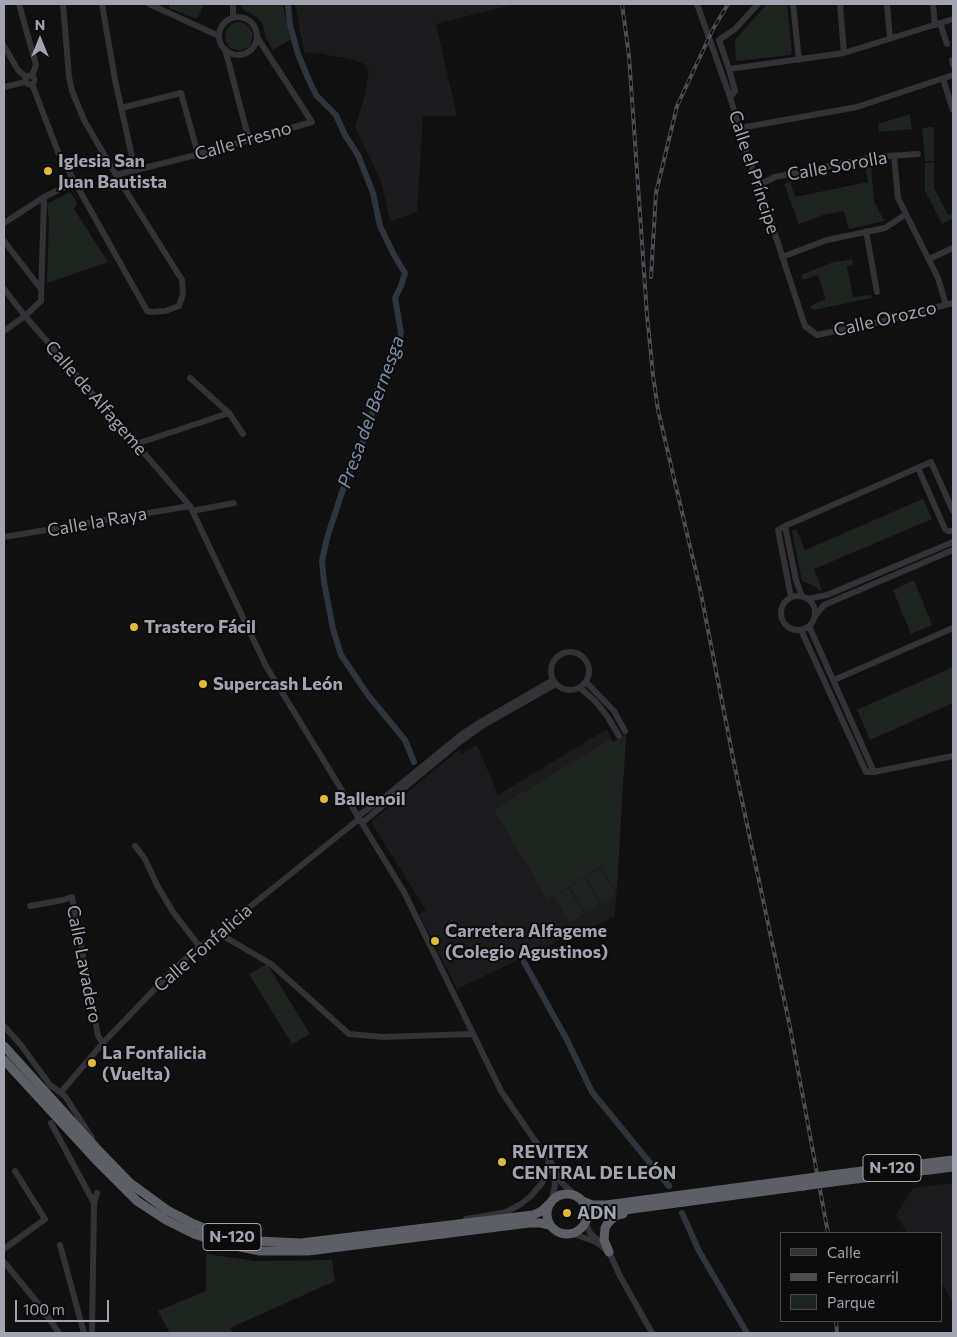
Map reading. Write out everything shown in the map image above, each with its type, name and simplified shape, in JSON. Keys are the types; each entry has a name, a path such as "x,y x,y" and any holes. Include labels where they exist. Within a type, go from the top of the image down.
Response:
{"highway":[{"name":"N-120","path":"4,1046 99,1151 130,1182 150,1199 180,1218 219,1234 250,1240 285,1243 330,1240 533,1215 542,1211 550,1202"},
{"name":"N-120","path":"4,1060 96,1160 137,1201 166,1220 194,1234 221,1243 260,1251 308,1251 533,1222 550,1225"},
{"name":"N-120","path":"579,1199 592,1205 606,1205 803,1182 953,1160"},
{"name":"N-120","path":"832,1178 953,1167"},
{"name":"N-120","path":"586,1220 602,1212 755,1193 803,1182"},
{"path":"567,1193 579,1199 586,1209 586,1220 581,1228 571,1234 558,1232 550,1225 546,1216 550,1202 558,1195 567,1193"},
{"path":"607,1249 604,1240 605,1228 615,1216 718,1202 755,1193"}],"street":[{"path":"4,87 29,80 36,65 20,4"},
{"path":"5,50 18,70 29,80 58,152 147,311 165,311 179,306 183,294 182,280 116,175 84,120 72,91 69,77 63,4"},
{"path":"102,4 115,80 135,170"},
{"path":"149,4 162,6 220,36"},
{"path":"233,4 233,17"},
{"name":"Calle el Príncipe","path":"697,4 730,97 749,160 805,326 817,334"},
{"path":"730,97 735,91 719,40 735,29 758,4"},
{"path":"793,4 798,60"},
{"path":"840,4 844,53"},
{"path":"887,4 890,38"},
{"path":"933,4 937,24 947,44"},
{"path":"233,17 245,18 257,30 255,45 244,54 230,53 221,43 220,30 223,24 233,17"},
{"path":"729,70 844,53 953,19"},
{"name":"Calle Fresno","path":"116,175 312,122 257,37"},
{"path":"225,49 249,140"},
{"path":"740,128 857,107 953,76"},
{"path":"943,79 953,110"},
{"path":"121,108 182,93 198,154"},
{"name":"Calle Sorolla","path":"759,185 775,177 874,157 918,154"},
{"path":"894,156 898,198 938,278 946,305"},
{"path":"4,223 44,197 75,182"},
{"path":"4,331 25,316 41,301 44,197"},
{"path":"782,257 827,240 885,228 906,214"},
{"path":"866,231 877,292"},
{"path":"4,241 41,289"},
{"path":"929,259 953,248"},
{"name":"Calle de Alfageme","path":"4,290 191,509 266,666 404,892 501,1092 542,1151"},
{"name":"Calle Orozco","path":"817,334 888,320 953,303"},
{"path":"190,378 229,413 243,434"},
{"path":"136,444 229,413"},
{"path":"791,597 778,530 785,526 931,462 953,511"},
{"path":"918,468 945,528 948,531 953,531"},
{"name":"Calle la Raya","path":"4,537 234,504"},
{"path":"785,526 796,580 805,597 814,606 815,616"},
{"path":"953,542 827,595 791,597 783,604 781,610 782,621 790,628 801,630 809,626 824,605 953,550"},
{"path":"809,626 874,772"},
{"path":"834,680 953,628"},
{"path":"801,630 866,772 953,756"},
{"path":"571,652 579,654 585,659 588,666 589,674 586,682 580,688 572,690 563,689 555,682 551,672 557,658 571,652"},
{"name":"Calle Fonfalicia","path":"60,1092 173,970 200,947 461,741 482,726 555,682"},
{"path":"586,682 614,711 625,731"},
{"path":"580,688 608,716 619,736"},
{"path":"135,846 145,859 156,885 173,912 200,947"},
{"name":"Calle Lavadero","path":"30,906 72,897 98,1036 104,1043"},
{"path":"218,933 270,964 349,1034 384,1038 472,1034"},
{"path":"4,1026 21,1044 50,1085 65,1096 99,1151"},
{"path":"51,1122 94,1203"},
{"path":"542,1151 552,1170 555,1181 554,1193 550,1202"},
{"path":"542,1151 562,1182 579,1199"},
{"path":"398,1232 508,1211 521,1204 538,1188 547,1173 548,1163"},
{"path":"4,1248 45,1219 15,1171"},
{"path":"92,1333 94,1203 97,1193"},
{"path":"586,1220 590,1233 607,1249 652,1333"},
{"path":"571,1234 596,1242 607,1249"},
{"path":"60,1244 84,1333"},
{"path":"4,1262 32,1296 58,1333"}],"shaded area":[{"path":"295,4 511,5 436,24 457,116 423,116 417,212 390,221 381,181 355,127 365,95 369,71 364,64 348,58 304,52"},
{"path":"607,729 613,742 626,734 615,916 571,938 569,936 457,989 419,914 426,910 371,822 460,749 462,754 477,745 498,795"},
{"path":"953,1183 953,1302 942,1285 942,1232 907,1232 896,1215 913,1188"}],"green space":[{"path":"169,4 204,4 197,19 169,8"},
{"path":"240,4 283,4 290,40 273,50 266,38 262,23 257,17 244,10"},
{"path":"767,4 787,4 792,52 790,55 736,61 735,40"},
{"path":"236,22 244,23 253,33 249,47 240,51 230,48 225,40 226,30"},
{"path":"910,114 912,129 879,132 878,124"},
{"path":"933,127 934,161 925,161 922,128"},
{"path":"934,162 934,188 948,215 953,214 953,218 942,224 925,191 925,163"},
{"path":"865,166 871,166 874,201 884,221 849,229 844,211 823,215 799,224 784,184 790,181 795,197 868,182"},
{"path":"70,192 77,203 74,209 108,262 47,283 49,222 47,204"},
{"path":"852,259 853,265 847,266 853,297 871,295 872,298 813,310 810,306 826,299 818,275 803,280 801,275 831,263"},
{"path":"923,499 932,519 814,569 822,590 820,591 802,581 792,531 796,529 805,550"},
{"path":"914,580 932,625 911,634 893,590"},
{"path":"953,667 953,703 870,740 857,710"},
{"path":"626,734 617,887 613,887 600,866 548,900 494,810 611,739 613,742"},
{"path":"600,869 616,894 602,903 586,877"},
{"path":"584,878 600,904 586,913 570,887"},
{"path":"568,888 584,914 570,923 554,897"},
{"path":"267,964 310,1034 292,1044 249,974"},
{"path":"206,1254 255,1261 332,1260 335,1281 230,1328 233,1333 170,1333 158,1311 206,1291"}],"waterway":[{"name":"Presa del Bernesga","path":"288,5 290,25 298,54 308,78 316,95 336,115 345,135 358,155 373,193 380,226 405,273 395,298 401,333 399,342 378,385 377,398 360,450 342,492 327,538 322,561 333,629 341,655 368,695 405,740 414,762"},
{"name":"Presa del Bernesga","path":"524,962 567,1040 592,1092 669,1186"},
{"name":"Presa del Bernesga","path":"682,1213 699,1251 747,1333"}],"railway":[{"path":"622,4 629,56 647,315 658,410 700,589 734,763 790,1027 828,1232"},
{"path":"651,277 656,193 677,106 713,29 728,4"},
{"path":"836,1322 837,1333"}],"place":[{"name":"Iglesia San Juan Bautista","path":"48,171"},
{"name":"Trastero Fácil","path":"134,627"},
{"name":"Supercash León","path":"203,684"},
{"name":"Ballenoil","path":"324,799"},
{"name":"Carretera Alfageme (Colegio Agustinos)","path":"435,941"},
{"name":"La Fonfalicia (Vuelta)","path":"92,1063"},
{"name":"REVITEX CENTRAL DE LEÓN","path":"502,1162"},
{"name":"ADN","path":"567,1213"}]}
